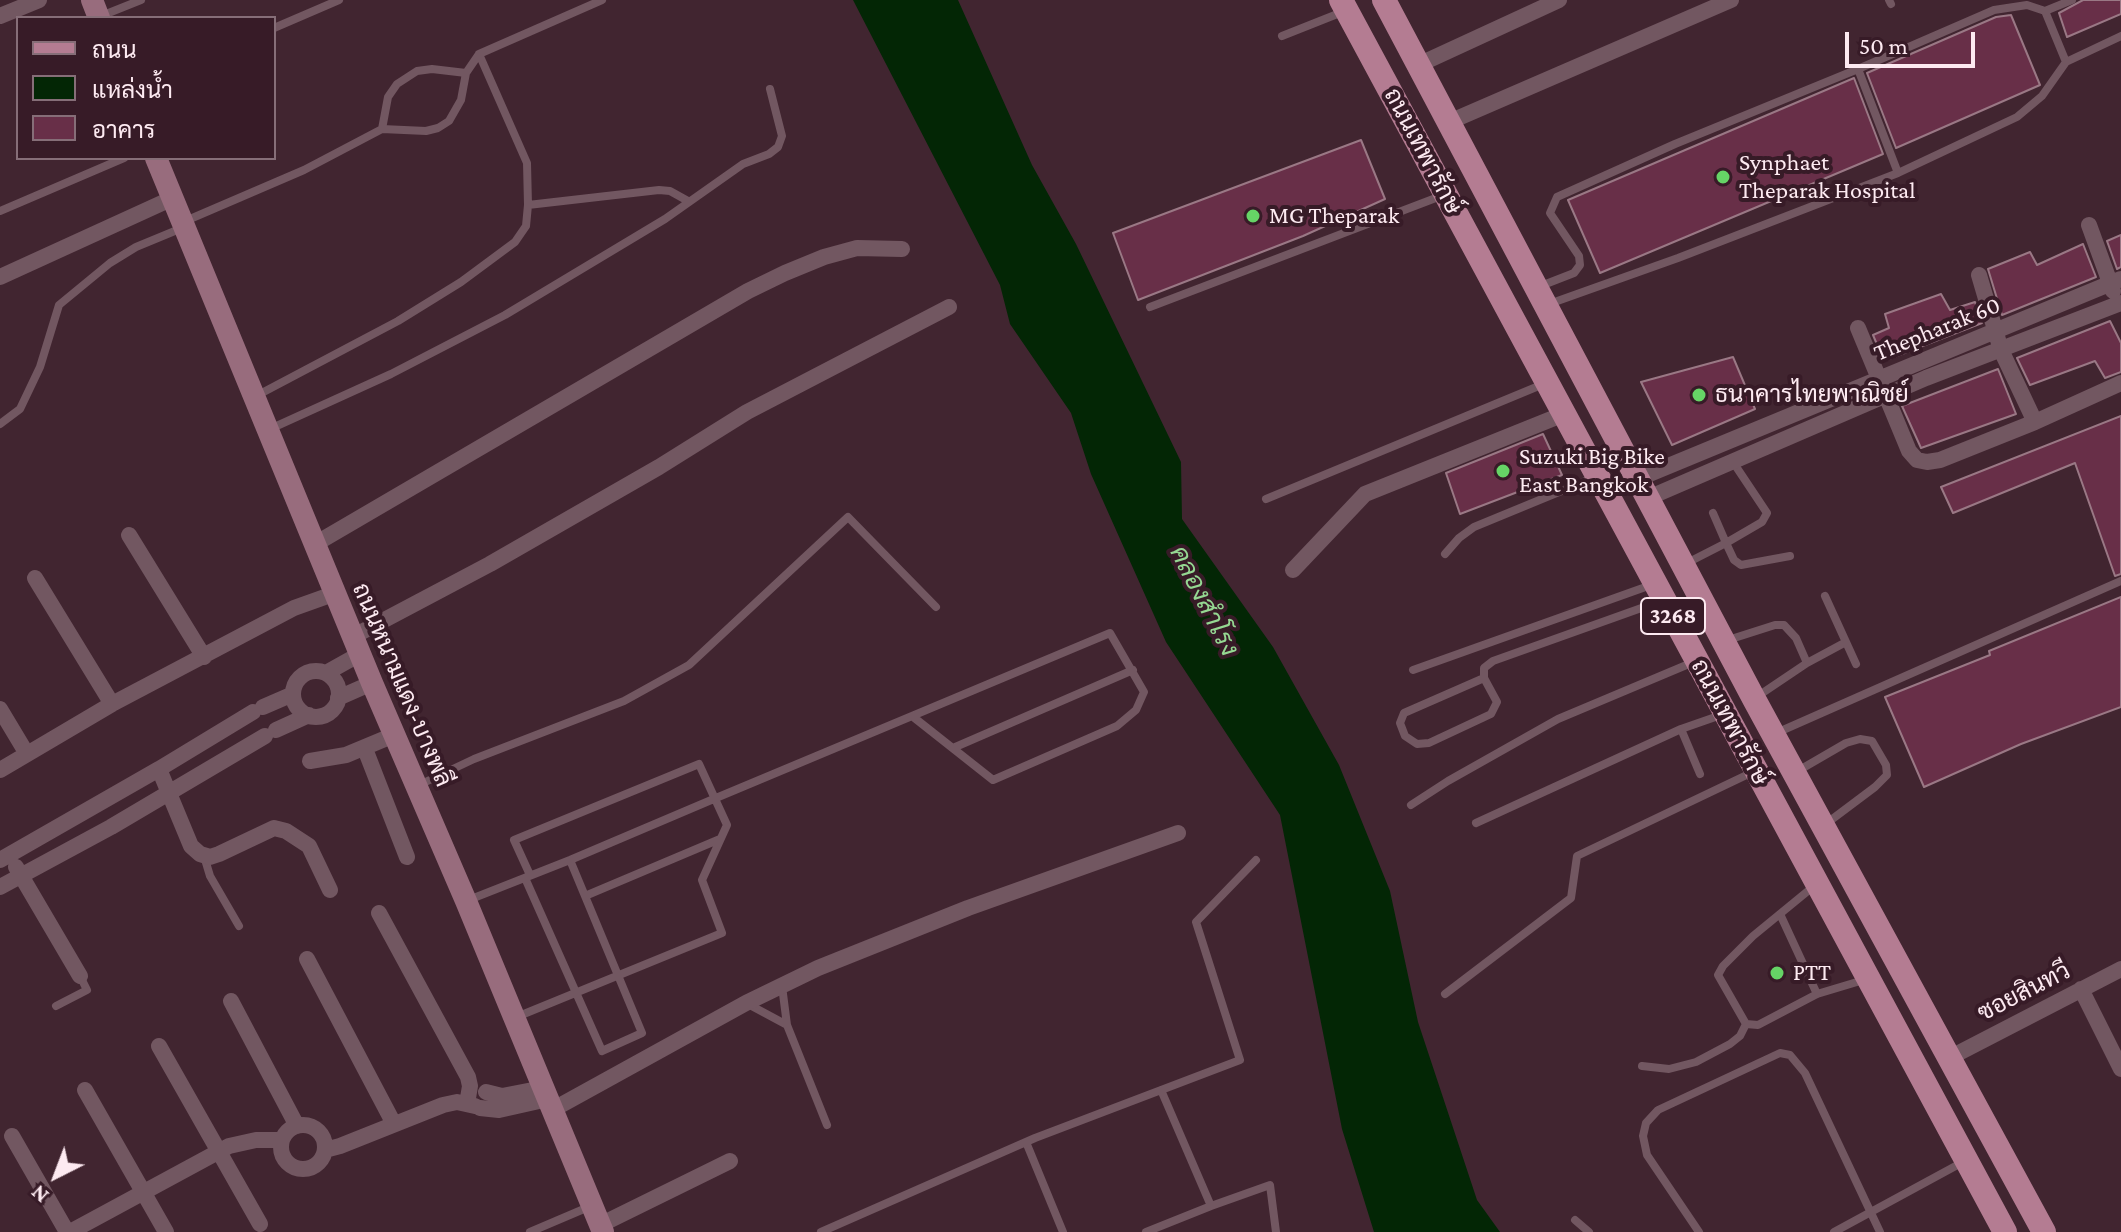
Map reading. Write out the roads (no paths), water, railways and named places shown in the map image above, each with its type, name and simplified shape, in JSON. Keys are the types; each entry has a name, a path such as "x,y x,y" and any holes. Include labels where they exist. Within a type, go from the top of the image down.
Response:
{"main road":[{"name":"ถนนเทพารักษ์","path":"1384,0 1754,699 2044,1232"},
{"name":"ถนนเทพารักษ์","path":"1344,5 2005,1232"},
{"name":"ถนนหนามแดง-บางพลี","path":"157,160 598,1221"}],"street":[{"path":"0,16 39,0"},
{"path":"1418,65 1559,0"},
{"path":"1449,122 1731,0"},
{"path":"0,277 173,198"},
{"path":"2089,225 2115,281 2120,306"},
{"path":"315,544 772,279 824,257 857,248 902,249"},
{"path":"1979,275 2001,350 2035,422"},
{"name":"Thepharak 60","path":"1643,488 1813,404 2115,281"},
{"name":"Thepharak 60","path":"1643,488 1733,461 1926,378 2120,306"},
{"path":"326,673 357,645 747,412 949,307"},
{"path":"1858,328 1909,451 1917,460 1940,460 2121,383"},
{"path":"1813,404 1821,423"},
{"path":"1293,570 1365,494 1564,414"},
{"path":"129,535 204,657"},
{"path":"35,578 112,704"},
{"path":"0,770 112,704 294,608 336,593"},
{"path":"0,887 171,793 271,733 309,715 324,715 338,698 337,686 326,673 304,674 294,684 296,706 309,715"},
{"path":"338,698 372,683"},
{"path":"80,976 20,876 5,857 258,709 293,694"},
{"path":"0,709 27,754"},
{"path":"310,761 365,749 394,735"},
{"path":"365,749 407,857"},
{"path":"159,769 191,846 204,856 219,854 274,828 286,831 309,846 330,890"},
{"path":"325,1150 443,1105 460,1088 499,1110 548,1099 818,968 968,908 1178,833"},
{"path":"379,913 476,1097"},
{"path":"307,959 394,1124"},
{"name":"ซอยสินทวี","path":"1949,1058 2121,969"},
{"path":"2081,989 2121,1069"},
{"path":"231,1001 297,1126"},
{"path":"159,1046 260,1224"},
{"path":"85,1090 166,1232"},
{"path":"297,1126 308,1126 323,1139 325,1150 321,1160 303,1170 285,1160 281,1151 282,1140 288,1131 297,1126"},
{"path":"12,1136 68,1232 218,1152 246,1141 282,1140"},
{"path":"598,1221 730,1161"}],"lane":[{"path":"104,16 141,0"},
{"path":"276,27 339,0"},
{"path":"0,424 20,409 40,367 59,305 110,263 136,247 304,170 382,129 426,131 438,128 449,121 461,100 466,73 479,54 602,0"},
{"path":"1541,296 1574,273 1580,265 1579,256 1550,213 1557,197 1994,10 2027,5 2045,11 2072,0"},
{"path":"1282,36 1344,5"},
{"path":"2045,11 2066,62"},
{"path":"1541,296 1678,258 1898,173 2017,117 2042,96 2066,62 2121,36"},
{"path":"255,396 398,321 461,282 515,242 526,226 527,163 479,54"},
{"path":"382,129 388,97 397,84 417,71 432,69 466,73"},
{"path":"1858,69 1898,173"},
{"path":"270,429 391,374 505,315 665,219 743,164 769,154 778,147 782,136 770,89"},
{"path":"0,211 119,160"},
{"path":"528,205 659,190 670,191 688,201"},
{"path":"1150,307 1446,194"},
{"path":"1266,499 1547,383"},
{"path":"1684,565 1762,522 1767,513 1764,504 1733,461"},
{"path":"1445,554 1474,527 1598,476"},
{"path":"1713,513 1734,560 1741,565 1790,556"},
{"path":"416,786 474,759 624,701 689,665 848,517 936,607"},
{"path":"1773,734 2121,581"},
{"path":"1413,670 1659,592"},
{"path":"1484,678 1404,713 1400,723 1405,736 1417,744 1429,743 1491,714 1497,702 1484,678 1484,668 1493,661 1659,592"},
{"path":"1825,596 1856,664"},
{"path":"1723,641 1784,625 1796,638 1807,663"},
{"path":"466,901 1110,633 1144,692 1136,710 1117,726 993,780 912,716"},
{"path":"1754,699 1807,663 1846,642"},
{"path":"1411,805 1558,719 1697,661"},
{"path":"953,748 1133,670"},
{"path":"1476,823 1681,729 1725,713"},
{"path":"1681,729 1700,774"},
{"path":"1794,773 1846,743 1860,739 1872,741 1886,765 1887,775 1875,787 1823,826"},
{"path":"514,1018 577,994 618,978 722,933 702,880 727,825 699,764 514,840 577,994 602,1051 642,1033 618,978 570,860"},
{"path":"1445,994 1571,898 1577,856 1756,771"},
{"path":"585,896 721,838"},
{"path":"204,856 210,876 239,926"},
{"path":"821,1232 1026,1142 1240,1060 1196,922 1256,860"},
{"path":"1746,1024 1718,975 1753,936 1818,883"},
{"path":"1780,914 1817,994"},
{"path":"56,1006 87,990 80,976"},
{"path":"1746,1024 1758,1025 1817,994 1869,979"},
{"path":"782,986 787,1025 827,1125"},
{"path":"746,1003 787,1025"},
{"path":"1642,1066 1669,1069 1696,1062 1730,1044 1740,1036 1746,1024"},
{"path":"1699,1232 1647,1155 1643,1136 1646,1123 1658,1110 1780,1053 1790,1055 1805,1073 1880,1232"},
{"path":"1161,1090 1211,1206"},
{"path":"1026,1142 1063,1232"},
{"path":"1834,1232 1967,1160"},
{"path":"1146,1232 1270,1185 1276,1232"},
{"path":"1575,1220 1589,1232"},
{"path":"530,1232 598,1221"}],"water":[{"name":"คลองสำโรง","path":"853,0 958,0 1032,165 1076,244 1181,462 1182,519 1273,647 1339,765 1390,891 1418,1022 1477,1200 1500,1232 1374,1232 1342,1129 1280,815 1166,642 1091,474 1071,413 1010,324 1000,285"}],"place":[{"name":"Synphaet Theparak Hospital","path":"1723,177"},
{"name":"MG Theparak","path":"1253,216"},
{"name":"ธนาคารไทยพาณิชย์","path":"1699,395"},
{"name":"Suzuki Big Bike East Bangkok","path":"1503,471"},
{"name":"PTT","path":"1777,973"}]}
